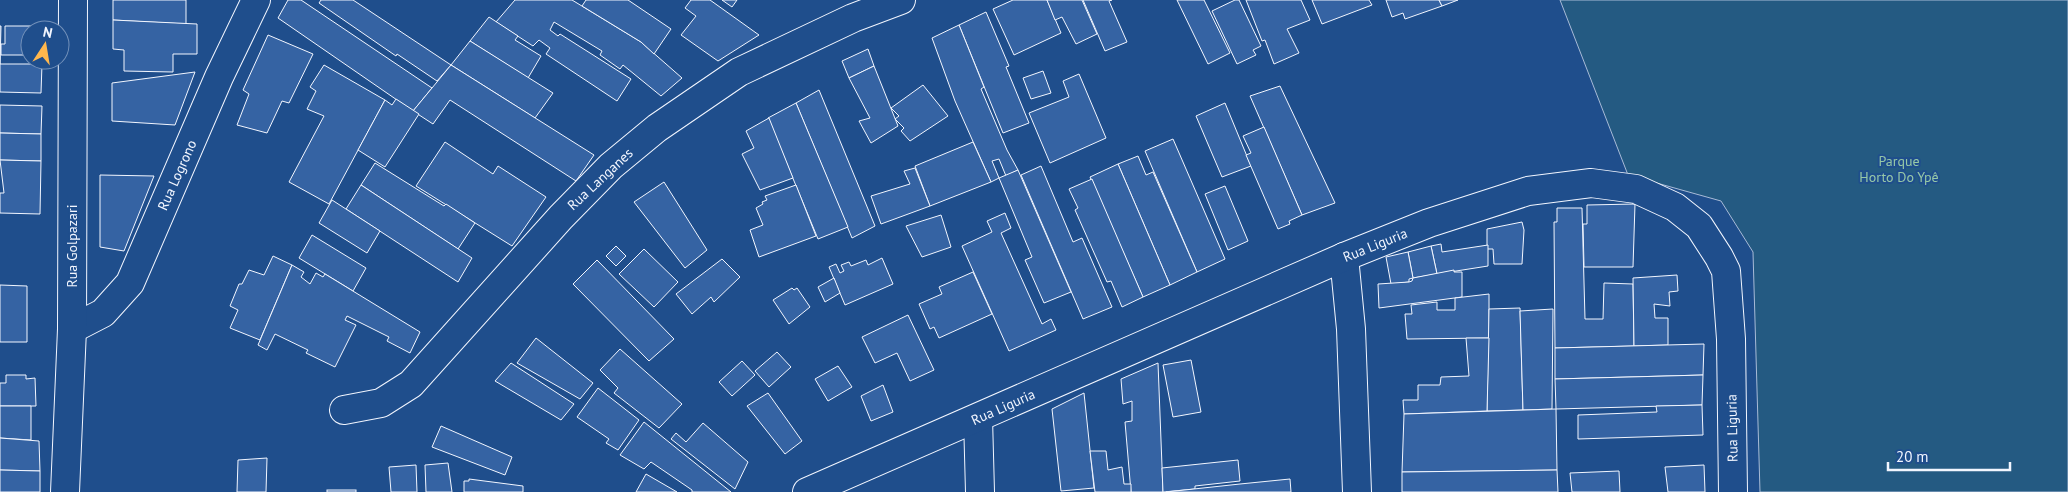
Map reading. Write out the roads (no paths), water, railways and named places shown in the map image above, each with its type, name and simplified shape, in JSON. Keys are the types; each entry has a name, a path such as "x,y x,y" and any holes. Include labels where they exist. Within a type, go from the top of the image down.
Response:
{"street":[{"name":"Rua Golpazari","path":"65,492 72,329 73,0"},
{"name":"Rua Logrono","path":"72,329 103,313 130,282 219,77 256,0"},
{"name":"Rua Langanes","path":"344,410 381,403 410,384 561,216 611,166 657,128 739,72 850,9 901,0"},
{"name":"Rua Liguria","path":"807,492 1344,257 1429,223 1528,190 1591,183 1636,189 1675,207 1699,226 1720,257 1726,271 1731,339 1733,492"},
{"path":"1344,257 1351,329 1357,492"},
{"path":"978,418 980,492"}],"park label":[{"name":"Parque Horto Do Ypê","path":"1899,170"}]}
